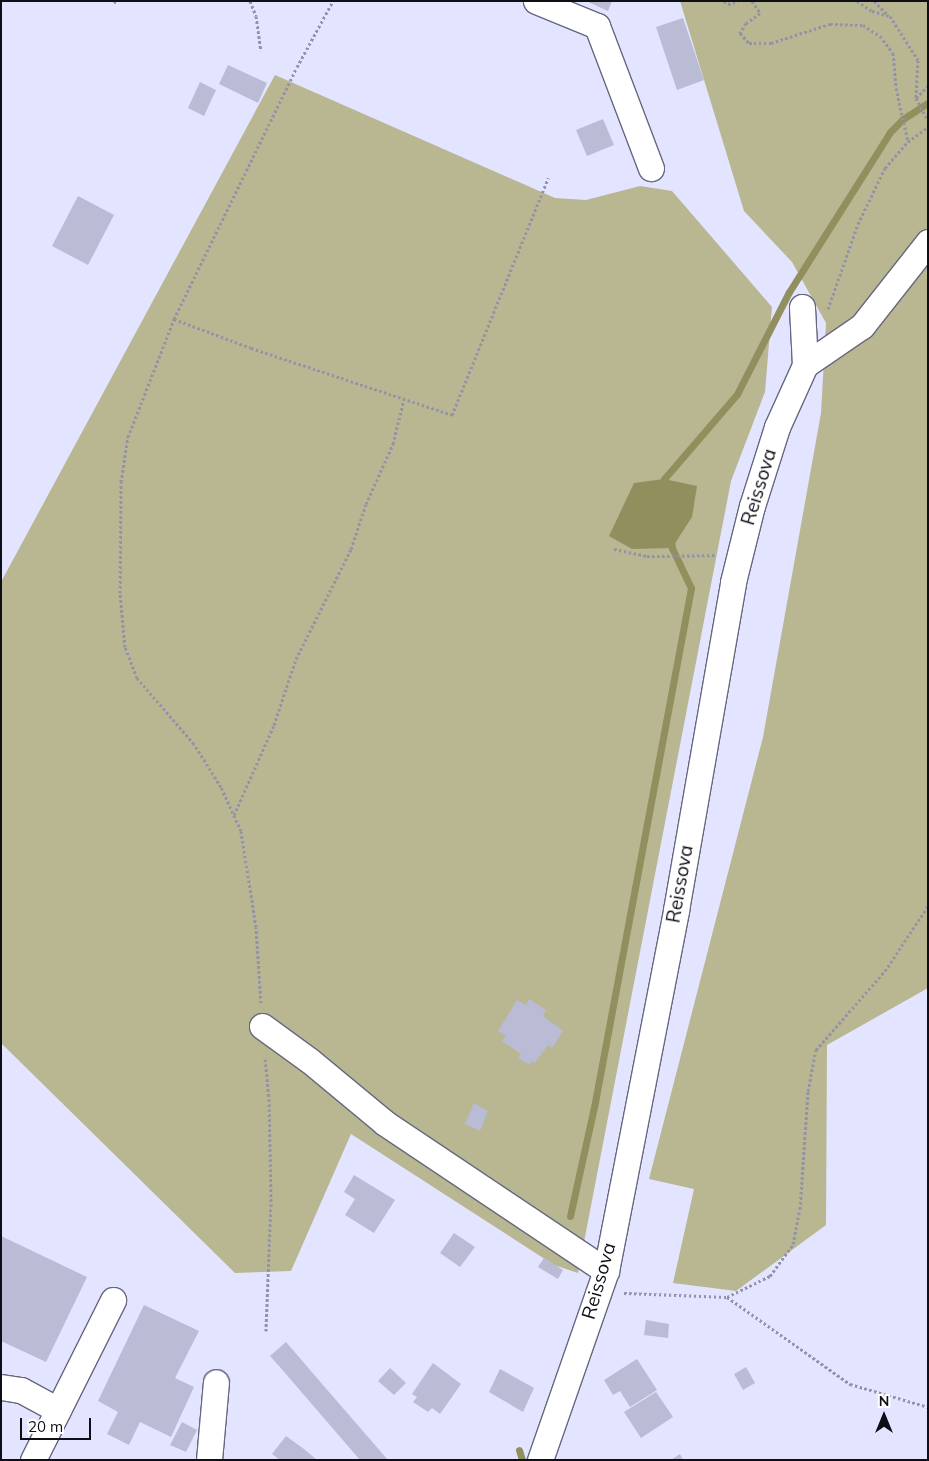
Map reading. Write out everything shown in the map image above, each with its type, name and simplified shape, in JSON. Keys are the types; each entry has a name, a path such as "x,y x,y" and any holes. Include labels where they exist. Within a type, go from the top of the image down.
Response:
{"street":[{"path":"536,1 597,26 652,168"},
{"path":"805,365 862,326 928,242"},
{"name":"Reissova","path":"540,1460 602,1282 676,910 739,556 752,506 778,427 805,365 802,307"},
{"path":"262,1026 309,1060 385,1123 602,1282"},
{"path":"33,1460 113,1300"},
{"path":"209,1460 216,1382"},
{"path":"1,1386 21,1390 58,1410"}],"path":[{"path":"250,1 256,16 261,51"},
{"path":"266,1331 271,1204 269,1099 256,927 241,831 221,787 194,744 137,678 125,647 120,593 121,482 128,437 174,319 293,75 333,1"},
{"path":"724,1 728,4 739,1"},
{"path":"752,1 760,13 746,23 740,33 749,43 771,43 830,24 863,25 880,36 893,53 896,88 908,142"},
{"path":"857,1 872,10 890,16"},
{"path":"874,1 890,16 918,60 916,98 928,121"},
{"path":"916,98 928,86"},
{"path":"825,317 858,224 885,168 908,142 928,127"},
{"path":"174,319 251,348 452,415 548,178"},
{"path":"234,816 274,725 296,659 351,548 366,504 393,444 404,399"},
{"path":"614,549 647,556 686,554 739,556"},
{"path":"727,1297 770,1276 793,1244 800,1209 808,1091 816,1050 885,971 928,906"},
{"path":"602,1282 727,1297 850,1384 928,1407"}],"green space":[{"path":"680,1 928,1 928,988 827,1045 826,1225 736,1291 673,1283 694,1189 649,1179 763,737 821,413 826,323 792,262 744,211"},
{"path":"275,75 555,198 586,200 640,186 672,191 772,307 765,392 731,481 578,1273 554,1265 351,1134 291,1271 235,1273 1,1043 1,582"}],"shaded area":[{"path":"664,479 697,486 692,517 672,548 632,549 609,536 634,483"}],"building":[{"path":"586,1 612,1 608,11"},
{"path":"683,18 704,80 677,90 656,27"},
{"path":"228,65 267,83 258,103 219,84"},
{"path":"200,82 216,90 204,116 188,108"},
{"path":"603,119 614,145 587,156 576,130"},
{"path":"78,196 114,215 88,265 52,246"},
{"path":"529,999 546,1010 543,1016 563,1031 552,1048 548,1045 535,1063 532,1061 530,1065 518,1058 521,1054 502,1041 506,1036 498,1031 517,1000 526,1005"},
{"path":"474,1103 488,1111 480,1131 465,1124"},
{"path":"354,1175 395,1200 374,1233 345,1215 355,1199 344,1192"},
{"path":"454,1233 475,1247 460,1267 440,1253"},
{"path":"1,1236 87,1277 46,1362 1,1341"},
{"path":"544,1258 563,1270 558,1279 538,1267"},
{"path":"144,1305 199,1331 175,1378 194,1387 171,1437 140,1422 129,1445 107,1434 118,1412 98,1401"},
{"path":"646,1320 669,1324 668,1338 644,1335"},
{"path":"286,1342 388,1460 360,1460 270,1356"},
{"path":"637,1359 657,1390 630,1407 620,1391 613,1395 604,1380"},
{"path":"433,1363 461,1384 440,1414 432,1408 428,1412 413,1402 417,1397 412,1394"},
{"path":"746,1367 755,1383 743,1390 734,1374"},
{"path":"390,1368 406,1383 394,1395 378,1381"},
{"path":"500,1369 534,1388 523,1412 489,1392"},
{"path":"656,1392 673,1417 641,1438 624,1412"},
{"path":"182,1422 197,1430 186,1452 170,1445"},
{"path":"286,1436 317,1460 280,1460 272,1454"},
{"path":"680,1454 683,1460 671,1460"}],"waterway":[{"path":"665,487 664,479 737,394 789,292 890,132 903,119 928,103"},
{"path":"570,1216 595,1102 691,588 672,548 671,540"},
{"path":"519,1450 522,1460"}]}
